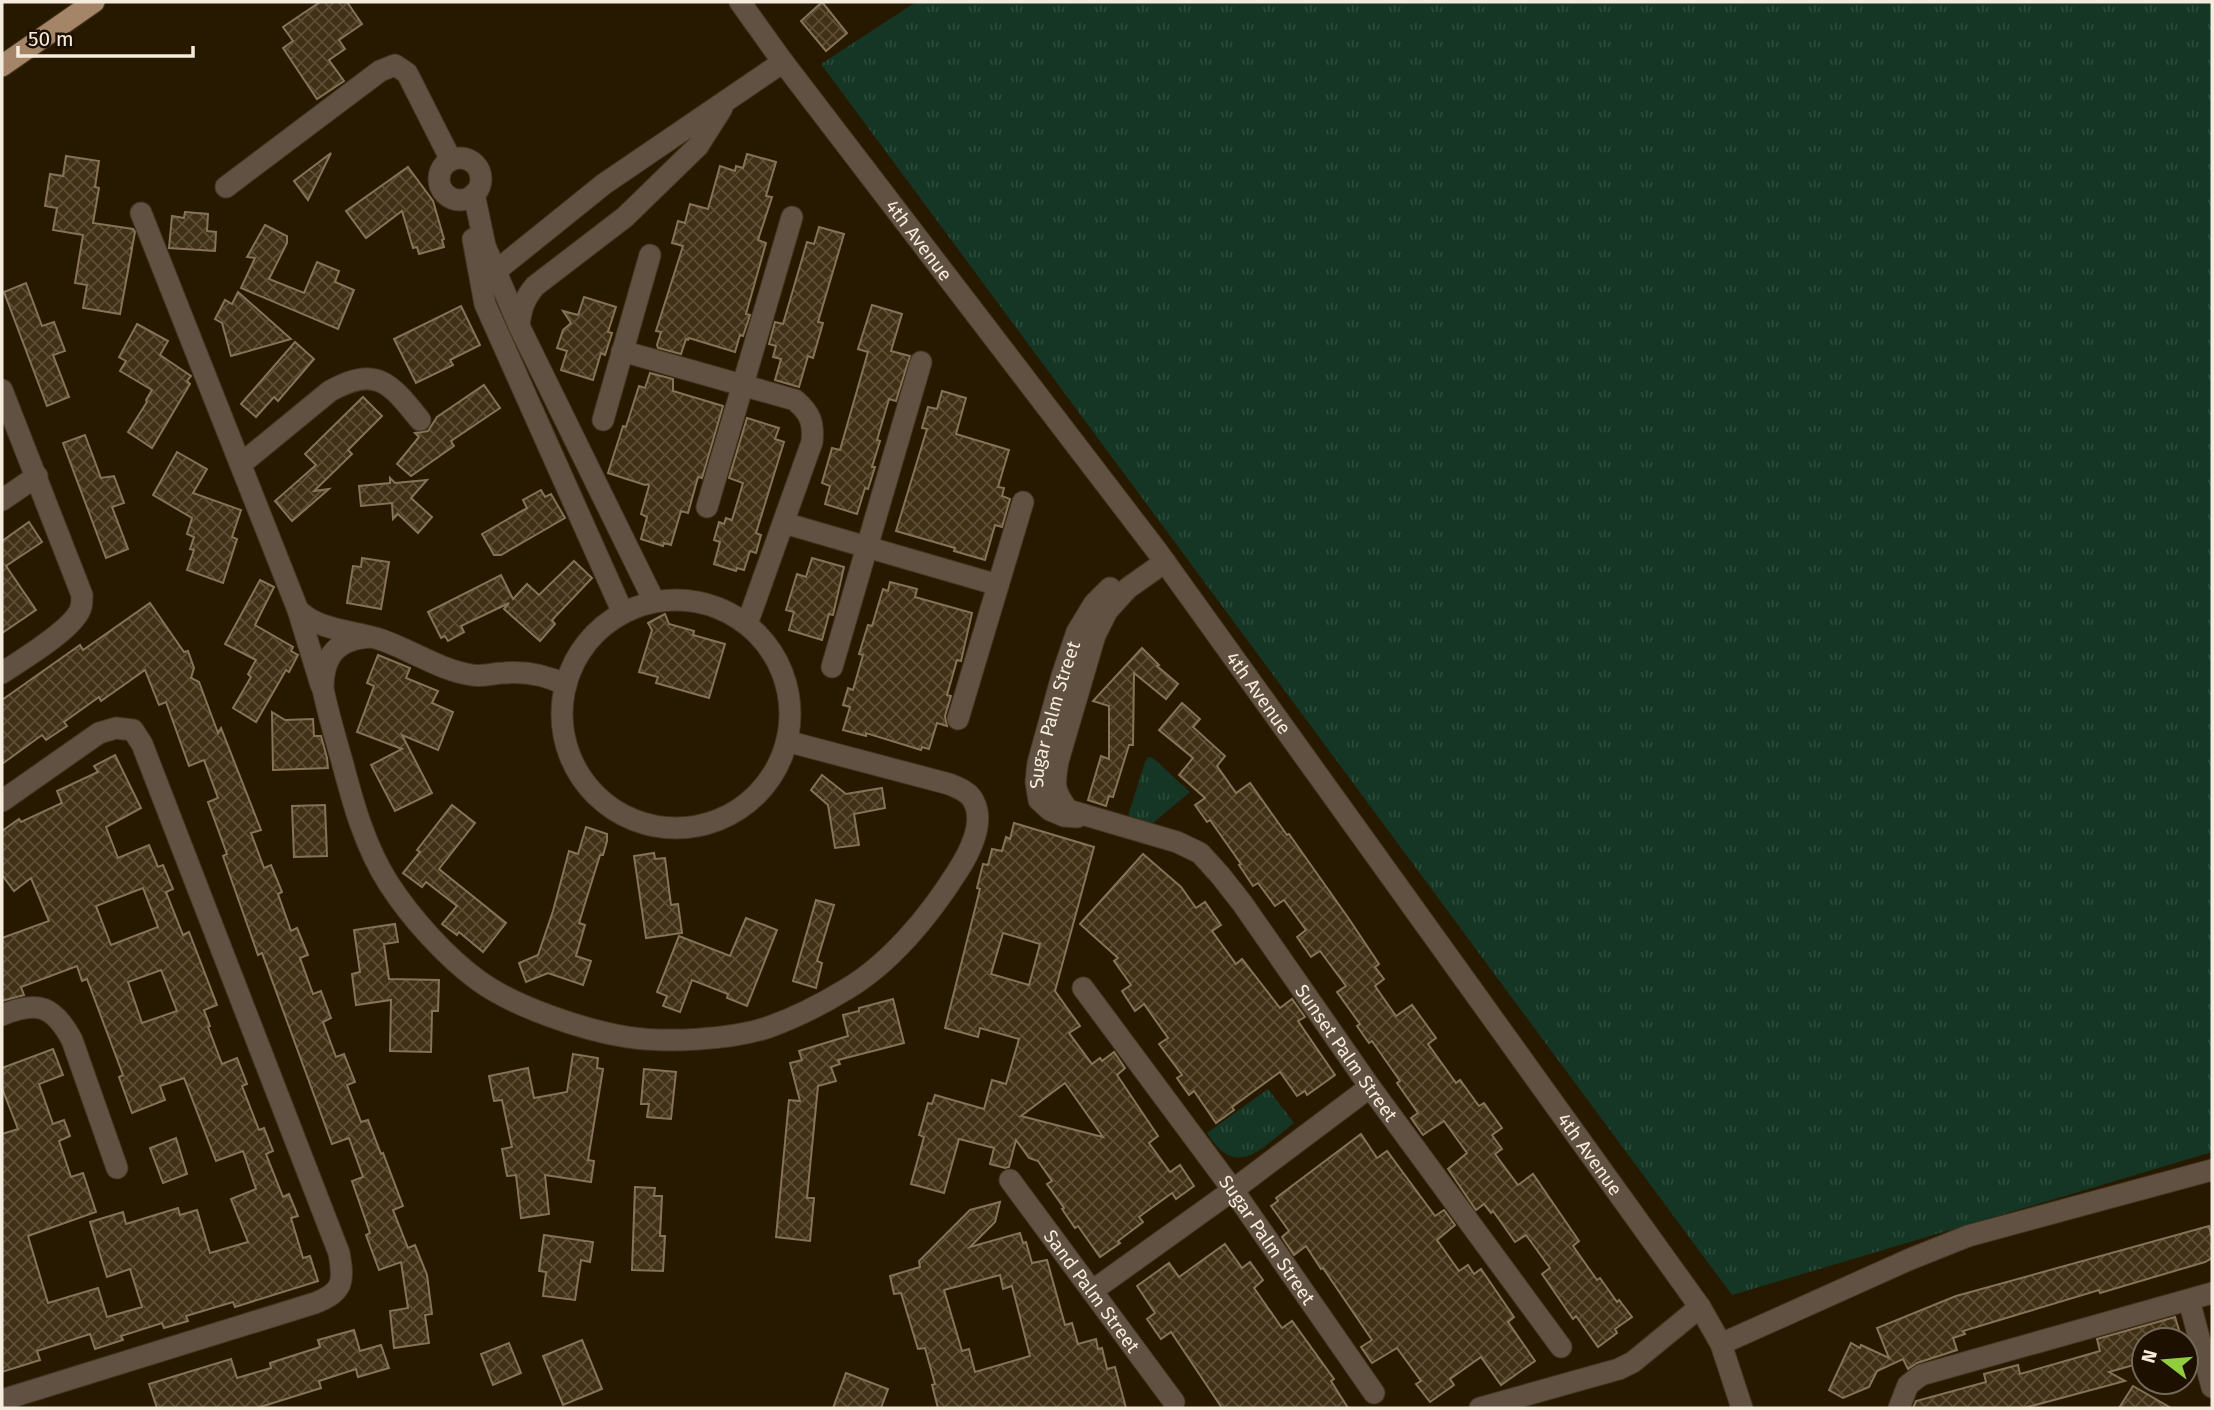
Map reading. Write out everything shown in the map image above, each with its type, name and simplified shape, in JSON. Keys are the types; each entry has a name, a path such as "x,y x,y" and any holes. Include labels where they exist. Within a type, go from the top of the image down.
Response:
{"main road":[{"path":"2,66 94,2"}],"street":[{"name":"4th Avenue","path":"740,2 1161,556 1700,1307 1721,1344 1742,1408"},
{"path":"485,304 485,291 496,271 604,184 783,62"},
{"path":"226,187 380,71 395,65 407,73 450,160"},
{"path":"519,326 525,298 534,286 634,208 698,146 727,101"},
{"path":"469,197 450,198 441,189 439,176 450,160 469,160 478,170 480,183 469,197 485,304 623,613"},
{"path":"469,197 485,246 519,326 654,601"},
{"path":"141,213 298,610 355,809 374,857 388,884 408,910 454,960 480,982 521,1004 572,1023 627,1037 674,1040 732,1035 768,1027 836,995 883,962 928,913 958,870 974,837 978,819 974,802 966,792 949,784 790,742"},
{"path":"707,507 792,217"},
{"path":"603,420 650,254"},
{"path":"622,351 795,400 807,411 813,425 812,442 747,624"},
{"path":"832,667 921,362"},
{"path":"241,464 330,391 364,377 377,379 397,392 419,420"},
{"path":"2,390 82,596 81,607 75,619 2,673"},
{"path":"2,500 37,476"},
{"path":"958,719 1023,502"},
{"path":"784,523 998,585"},
{"name":"Sugar Palm Street","path":"1089,818 1068,810 1056,795 1058,761 1095,635 1107,611 1161,556"},
{"path":"693,600 730,612 761,636 781,669 790,707 790,742 769,779 744,806 712,823 675,829 639,823 606,806 581,779 566,746 561,710 568,673 588,640 623,613 654,601 693,600"},
{"path":"298,610 308,620 320,625 371,637 449,670 477,676 526,672 550,677 566,685"},
{"path":"326,702 323,675 334,652 343,643 354,638 371,637"},
{"path":"2,800 99,733 116,728 133,730 142,744 334,1240 342,1272 340,1287 331,1297 2,1400"},
{"name":"Sunset Palm Street","path":"1089,818 1177,842 1200,853 1220,875 1370,1087 1561,1347"},
{"name":"Sugar Palm Street","path":"1083,988 1233,1191 1374,1393"},
{"path":"2,1015 34,1007 51,1011 64,1024 117,1168"},
{"path":"1092,1291 1233,1191 1370,1087"},
{"path":"1721,1344 1968,1236 2212,1170"},
{"name":"Sand Palm Street","path":"1010,1180 1174,1402"},
{"path":"1899,1408 1908,1385 1921,1375 2212,1293"},
{"path":"2189,1300 2212,1387"},
{"path":"1480,1408 1619,1369 1633,1362 1700,1307"}],"green space":[{"path":"916,2 2212,2 2212,1152 1732,1295 821,64"},
{"path":"1148,757 1153,758 1190,792 1153,823 1128,816"},
{"path":"1268,1089 1294,1123 1260,1150 1239,1158 1229,1155 1218,1147 1207,1133"}],"building":[{"path":"320,2 347,2 362,24 339,40 345,49 329,60 344,81 317,99 283,48 293,41 283,27"},
{"path":"822,2 847,33 826,51 801,21"},
{"path":"331,153 308,200 294,181"},
{"path":"747,154 776,162 766,196 772,197 758,240 766,243 746,314 750,315 743,336 740,335 735,352 689,338 686,339 681,354 658,348 661,332 656,331 683,246 672,243 678,221 685,223 690,204 708,209 720,166 735,171 736,166 743,168"},
{"path":"66,156 99,161 95,187 99,188 93,223 133,229 135,232 120,314 83,308 87,285 75,283 83,235 53,230 57,208 45,206 50,174 63,176"},
{"path":"408,167 433,201 444,247 419,254 417,247 413,248 402,211 366,238 346,211"},
{"path":"185,212 208,214 207,231 216,232 215,251 169,248 172,216 184,218"},
{"path":"265,225 287,236 287,243 269,279 304,293 317,262 339,271 335,282 354,290 338,329 241,288 255,258 247,257"},
{"path":"819,227 844,234 818,322 823,323 813,358 808,356 799,387 775,380 781,359 773,357 776,346 769,344 775,322 783,324 807,242 814,244"},
{"path":"26,283 42,326 54,322 65,351 53,355 69,397 47,406 4,292"},
{"path":"238,292 291,339 231,356 222,323 215,319 225,300 232,304"},
{"path":"584,297 616,307 608,332 612,333 605,355 601,353 593,380 561,370 567,351 557,348 563,330 571,323 563,311 578,315"},
{"path":"872,305 902,314 891,351 910,356 896,401 889,399 877,440 880,441 872,467 875,467 857,514 825,504 830,486 822,483 832,448 840,450 868,352 858,349"},
{"path":"461,306 480,345 450,360 453,365 416,383 394,339"},
{"path":"137,324 168,341 160,355 191,376 187,381 190,384 152,448 128,432 152,390 120,371 126,361 119,357"},
{"path":"295,342 314,359 278,401 274,397 256,417 241,404"},
{"path":"650,373 673,379 673,391 723,406 702,478 698,477 688,513 681,511 671,545 664,543 663,546 641,539 647,517 641,514 648,484 608,473 639,386 645,388"},
{"path":"484,385 500,408 451,441 454,446 411,476 397,464 419,437 415,433 428,431 437,417"},
{"path":"942,391 966,398 956,434 1009,450 998,487 1004,488 1002,496 1010,499 1002,527 995,525 985,560 954,551 955,548 896,531 927,429 922,428 928,407 937,409"},
{"path":"363,397 382,416 348,450 352,454 314,491 329,489 292,521 275,501 316,465 305,454"},
{"path":"747,418 779,428 775,439 784,442 756,533 761,535 756,553 750,551 744,570 737,568 736,571 714,564 720,542 714,540 719,522 724,524 726,518 732,520 743,483 729,478"},
{"path":"85,435 101,478 114,476 124,503 112,507 128,549 106,558 63,443"},
{"path":"177,452 207,469 193,493 241,510 232,537 237,539 223,583 187,570 194,550 190,549 194,537 187,534 192,518 153,495"},
{"path":"390,478 395,483 427,480 411,498 432,517 418,533 398,514 393,519 392,503 361,506 359,486 390,483"},
{"path":"541,490 545,497 551,494 565,518 501,555 494,555 482,534 527,508 523,500"},
{"path":"29,522 42,542 6,566 36,610 2,633 2,541"},
{"path":"362,558 389,562 381,609 347,603 353,566 361,567"},
{"path":"812,558 844,567 833,615 829,614 822,640 789,630 794,612 786,610 797,574 806,577"},
{"path":"574,561 592,578 552,620 555,624 540,641 504,609 509,603 461,626 464,632 448,641 445,636 441,638 428,612 501,575 513,599 527,584 539,595"},
{"path":"260,580 274,587 255,625 293,647 291,651 298,655 289,672 286,670 256,722 233,708 251,677 248,674 256,660 225,644"},
{"path":"890,582 917,589 915,597 972,613 961,661 957,660 947,695 951,696 945,716 947,726 937,723 929,749 922,747 921,750 866,733 866,736 843,730 850,707 843,705 848,688 853,690 863,655 859,654 868,625 872,626 883,589 888,591"},
{"path":"150,603 184,652 188,651 194,668 191,678 199,682 218,733 221,728 261,830 251,833 264,868 271,865 282,892 278,894 291,931 297,928 308,955 300,958 313,994 321,991 331,1018 323,1022 336,1057 344,1054 355,1082 347,1085 361,1122 368,1120 403,1206 393,1210 408,1248 415,1245 427,1275 432,1314 425,1315 429,1343 394,1348 390,1311 408,1308 401,1262 379,1270 366,1235 370,1233 352,1181 363,1177 349,1138 332,1144 262,953 258,955 223,856 227,854 208,802 218,798 204,760 189,766 166,702 159,705 145,670 101,701 99,697 64,722 67,726 46,740 42,735 2,764 2,700 80,645 83,650"},
{"path":"665,614 669,624 694,631 693,635 725,644 709,698 656,683 658,677 639,672 652,630 648,623"},
{"path":"1142,648 1159,665 1157,666 1178,684 1166,699 1134,673 1133,745 1129,745 1113,797 1109,796 1106,806 1088,800 1101,756 1109,759 1109,706 1093,701"},
{"path":"378,655 410,668 406,678 438,691 432,703 453,712 438,750 402,735 432,793 395,811 371,765 402,749 357,732 374,686 367,683"},
{"path":"1182,703 1200,719 1193,727 1225,756 1217,766 1236,793 1250,783 1349,919 1379,964 1375,967 1384,979 1375,986 1396,1016 1412,1005 1436,1038 1428,1044 1456,1083 1460,1080 1479,1106 1484,1103 1502,1128 1492,1135 1502,1149 1495,1154 1518,1185 1533,1174 1579,1241 1573,1246 1597,1280 1600,1278 1632,1317 1615,1329 1617,1333 1598,1347 1576,1316 1573,1319 1542,1274 1550,1268 1526,1235 1515,1242 1493,1211 1491,1213 1484,1204 1476,1210 1448,1169 1467,1153 1444,1121 1423,1135 1411,1118 1418,1113 1397,1083 1400,1081 1372,1041 1369,1043 1357,1026 1360,1024 1337,992 1346,986 1320,951 1311,957 1297,937 1306,930 1284,900 1275,906 1258,883 1253,886 1210,820 1207,822 1195,805 1205,798 1179,775 1193,758 1159,730"},
{"path":"272,712 285,720 313,719 314,736 321,736 328,768 273,770"},
{"path":"115,755 141,808 106,827 118,858 149,845 158,867 163,865 173,889 166,892 183,935 189,932 217,1005 204,1010 210,1026 208,1027 222,1064 237,1058 247,1084 242,1086 259,1130 264,1128 273,1151 266,1154 283,1197 289,1194 298,1216 291,1218 303,1258 310,1256 318,1281 235,1307 233,1302 186,1316 188,1321 164,1328 162,1323 121,1336 123,1340 95,1349 90,1334 37,1351 40,1360 2,1372 2,1134 18,1129 2,1088 2,1068 53,1049 63,1075 39,1084 53,1124 64,1120 70,1136 59,1141 71,1177 83,1173 96,1212 28,1236 48,1303 98,1288 107,1317 142,1307 130,1269 107,1277 90,1222 123,1212 126,1224 178,1208 180,1215 197,1210 210,1253 248,1242 231,1199 256,1189 243,1151 216,1161 184,1078 160,1086 165,1100 132,1113 119,1077 123,1075 87,979 82,981 77,966 21,987 24,995 2,1001 2,938 49,921 31,878 14,891 2,875 2,831 19,819 21,822 62,803 57,791 98,772 94,766","holes":["143,888 158,927 111,945 96,906","161,970 177,1011 142,1023 128,982"]},
{"path":"822,775 846,794 882,788 885,808 854,814 859,845 835,848 828,805 811,790"},
{"path":"325,805 327,856 294,857 292,806"},
{"path":"452,805 475,823 439,869 506,923 483,952 459,932 457,935 442,924 457,906 426,882 422,887 403,873"},
{"path":"1014,823 1094,847 1055,991 1080,1026 1069,1033 1092,1064 1100,1058 1102,1061 1114,1052 1125,1068 1117,1075 1158,1136 1149,1143 1170,1172 1180,1165 1194,1186 1176,1199 1172,1193 1139,1217 1143,1222 1100,1257 1062,1209 1064,1208 1047,1184 1052,1181 1038,1161 1029,1158 1016,1140 1009,1167 1005,1168 990,1164 994,1148 959,1139 944,1193 911,1184 924,1137 919,1135 928,1103 932,1104 935,1095 984,1109 992,1080 1006,1084 1019,1039 980,1028 978,1037 945,1028 980,889 977,888 983,864 988,865 992,849 1002,851 1006,837 1010,839","holes":["1003,933 1040,944 1029,985 991,974","1065,1083 1103,1137 1021,1116"]},
{"path":"586,827 607,834 607,841 603,855 600,855 579,923 585,925 576,956 591,961 583,985 548,973 526,982 519,963 538,955 569,851 578,854"},
{"path":"654,853 655,859 665,858 671,905 678,904 682,933 646,938 634,856"},
{"path":"1143,854 1181,887 1196,908 1205,902 1221,925 1212,931 1236,964 1242,959 1280,1008 1292,999 1305,1017 1298,1021 1335,1075 1307,1095 1305,1091 1297,1096 1280,1072 1232,1107 1234,1110 1216,1123 1194,1091 1189,1095 1177,1078 1182,1075 1159,1044 1168,1038 1144,1004 1135,1011 1122,991 1131,985 1114,961 1118,958 1080,924"},
{"path":"816,900 834,905 817,961 822,963 816,988 793,981"},
{"path":"746,918 777,930 747,1006 727,998 728,994 692,980 680,1012 663,1006 667,996 657,992 679,936 730,956"},
{"path":"395,924 398,942 384,944 389,979 439,980 438,1011 432,1011 431,1052 390,1051 391,1000 356,1005 352,974 360,972 354,930"},
{"path":"893,999 904,1043 838,1060 840,1064 831,1067 836,1081 818,1086 807,1198 814,1198 810,1241 776,1237 789,1100 800,1101 790,1063 802,1060 799,1051 848,1036 843,1015"},
{"path":"573,1054 598,1058 597,1068 603,1069 588,1160 594,1161 591,1182 545,1175 549,1214 521,1218 516,1175 507,1176 502,1149 512,1147 502,1100 494,1101 489,1076 528,1068 534,1098 567,1092"},
{"path":"644,1069 676,1072 671,1119 647,1117 649,1104 641,1104"},
{"path":"1361,1134 1377,1158 1387,1151 1435,1216 1444,1210 1455,1225 1437,1240 1459,1271 1468,1265 1474,1274 1481,1269 1514,1317 1508,1322 1535,1361 1501,1385 1481,1357 1450,1379 1454,1385 1430,1402 1416,1384 1421,1381 1397,1348 1372,1363 1361,1347 1372,1340 1323,1268 1321,1269 1306,1246 1294,1255 1282,1237 1289,1231 1271,1206 1278,1201 1276,1198"},
{"path":"176,1138 187,1174 163,1183 150,1148"},
{"path":"635,1187 655,1188 654,1196 662,1196 660,1236 665,1236 663,1271 632,1270"},
{"path":"1000,1202 995,1222 970,1247 1020,1233 1023,1243 1026,1242 1032,1263 1047,1260 1065,1325 1072,1323 1078,1344 1096,1339 1098,1349 1102,1348 1107,1369 1115,1367 1126,1408 938,1408 932,1385 935,1384 925,1348 918,1349 901,1293 894,1294 890,1276 920,1267 919,1261 970,1210","holes":["1000,1275 1003,1289 1012,1286 1030,1356 975,1372 969,1349 962,1351 944,1290"]},
{"path":"2209,1226 2212,1258 2205,1262 2100,1293 2099,1290 1963,1331 1965,1334 1953,1338 1957,1350 1917,1363 1908,1369 1903,1359 1877,1371 1869,1387 1843,1398 1829,1390 1851,1343 1889,1358 1877,1328 1956,1296"},
{"path":"544,1235 593,1242 590,1262 581,1260 575,1300 543,1296 546,1272 539,1271"},
{"path":"1225,1244 1242,1268 1250,1262 1263,1280 1254,1288 1282,1328 1292,1321 1334,1379 1331,1381 1348,1408 1222,1408 1171,1332 1161,1339 1147,1319 1155,1313 1137,1286 1169,1263 1179,1277"},
{"path":"2175,1317 2178,1326 2143,1326"},
{"path":"354,1330 360,1351 381,1345 389,1368 358,1377 356,1369 319,1381 321,1388 257,1408 157,1408 149,1384 231,1359 237,1378 271,1368 270,1363 320,1347 318,1340"},
{"path":"2130,1330 2130,1366 2109,1372 2125,1381 2024,1408 1913,1408 1916,1401 1986,1382 1984,1374 2018,1365 2020,1374 2100,1351 2097,1339"},
{"path":"582,1340 602,1389 563,1405 543,1356"},
{"path":"509,1343 521,1373 493,1385 481,1354"},
{"path":"846,1373 888,1389 881,1408 833,1408"},
{"path":"2130,1391 2130,1396 2150,1396 2171,1408 2119,1408"}]}
